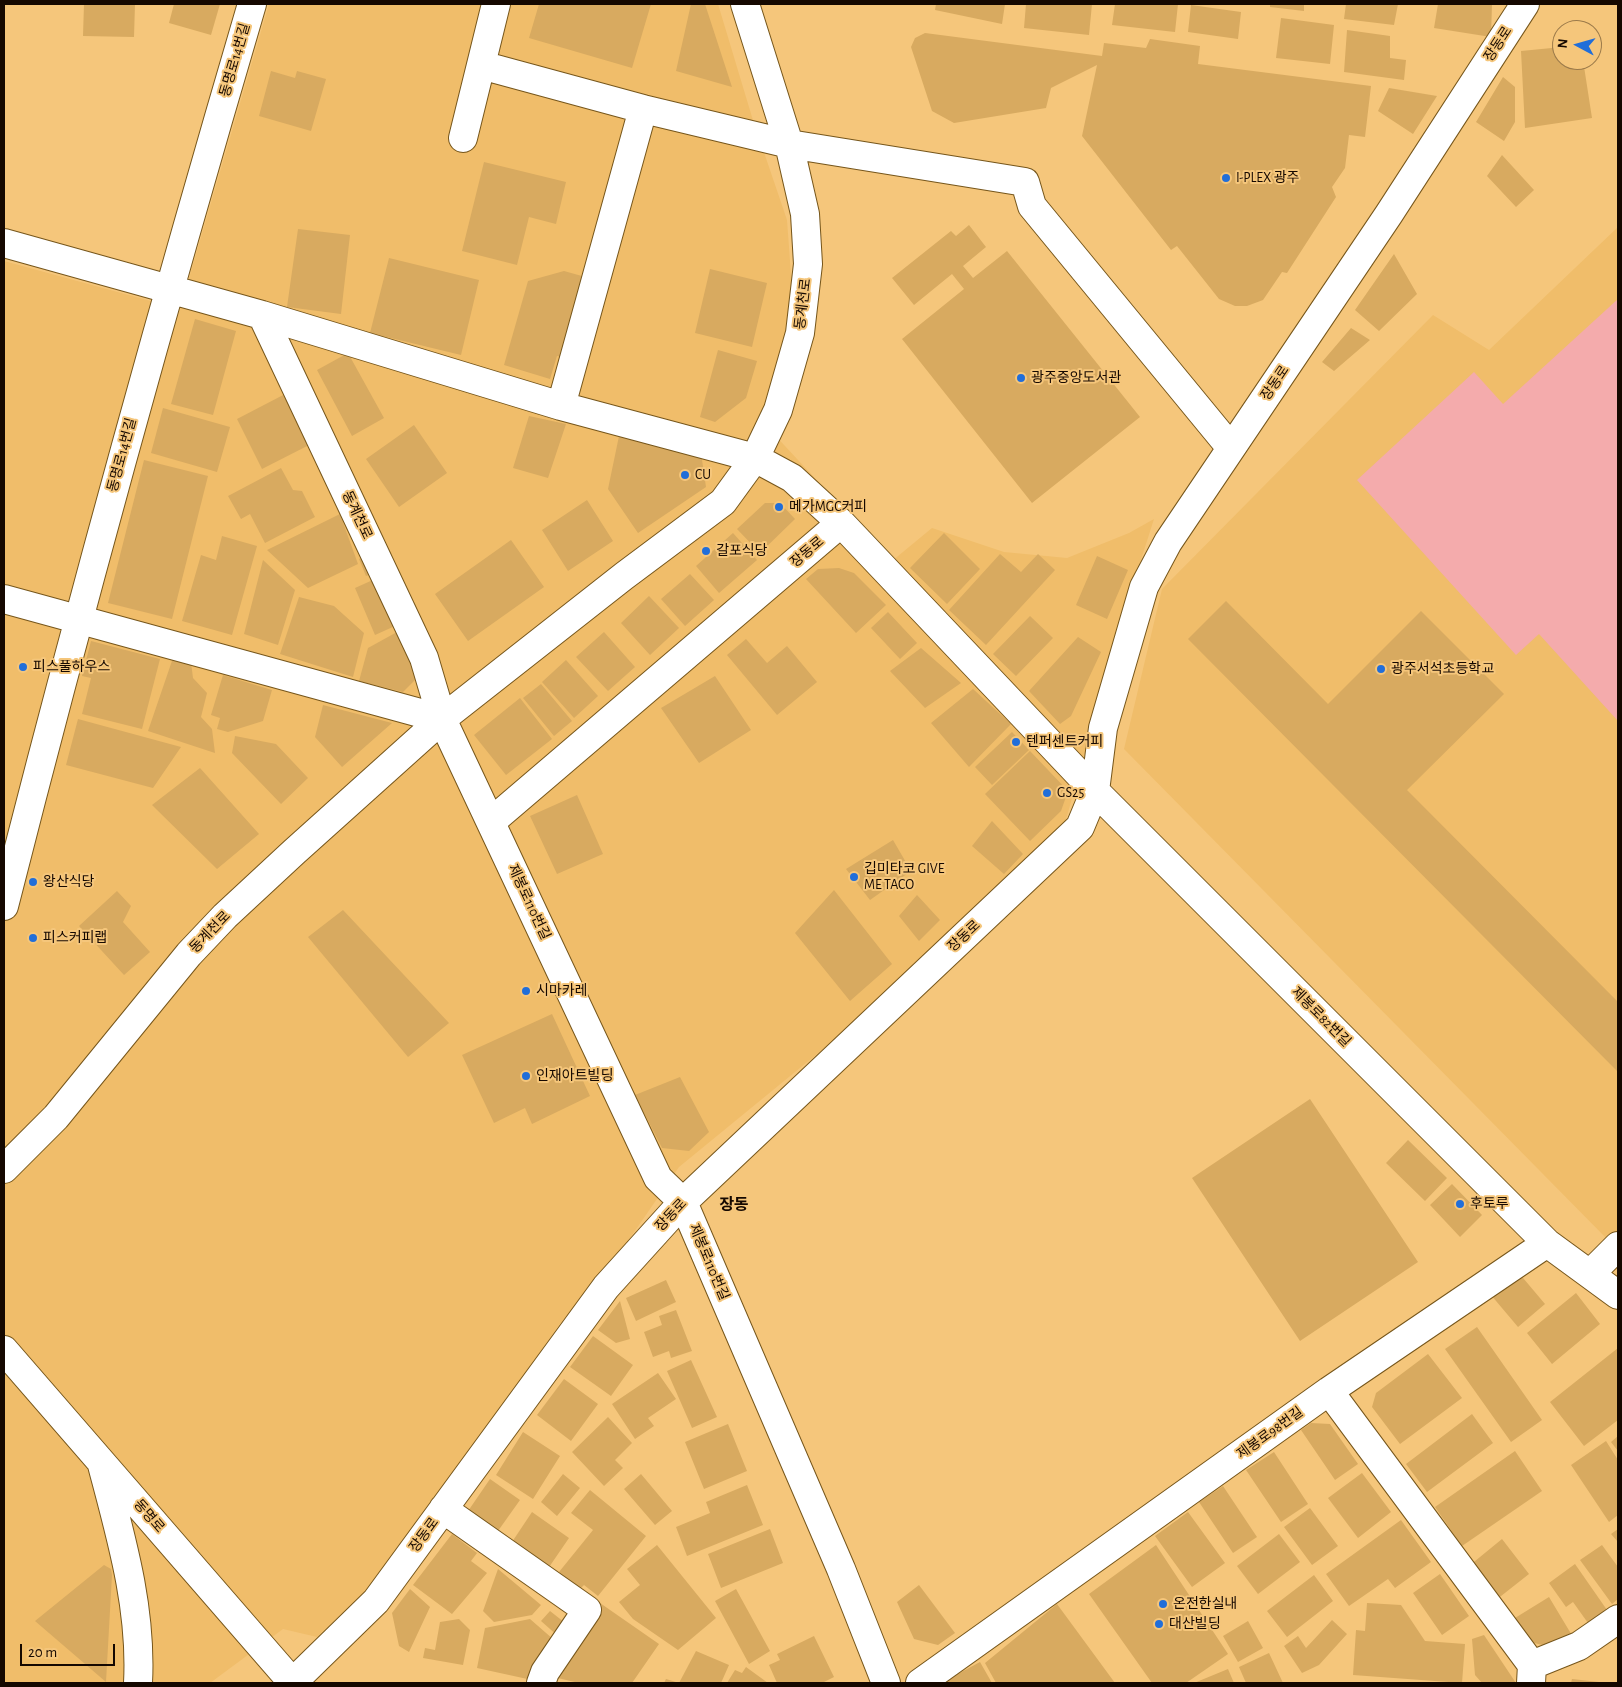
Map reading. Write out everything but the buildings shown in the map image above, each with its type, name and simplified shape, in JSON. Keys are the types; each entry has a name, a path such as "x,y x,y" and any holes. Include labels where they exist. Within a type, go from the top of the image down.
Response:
{"street":[{"name":"동명로14번길","path":"4,906 76,621 168,289 252,4"},
{"path":"464,138 496,4"},
{"name":"동계천로","path":"4,1169 56,1117 189,954 219,922 294,852 442,720 723,502 755,458 778,410 800,334 808,264 806,214 789,144 745,4"},
{"name":"장동로","path":"293,1683 376,1601 606,1287 682,1202 1080,827 1095,791 1103,728 1144,587 1168,542 1389,214 1525,4"},
{"path":"481,65 643,109 789,144 1025,182 1032,206 1231,448"},
{"path":"561,406 643,109"},
{"path":"4,243 262,315 561,406 755,458 792,478 841,523 1095,791"},
{"name":"동계천로","path":"262,315 424,658 442,720"},
{"name":"장동로","path":"492,821 841,523"},
{"path":"4,599 76,621 442,720"},
{"name":"제봉로110번길","path":"442,720 492,821 658,1178 682,1202 841,1569 886,1683"},
{"name":"제봉로82번길","path":"1095,791 1547,1243 1591,1273 1618,1295"},
{"path":"1547,1243 1329,1391 1531,1674 1579,1646 1618,1618"},
{"path":"1591,1273 1618,1246"},
{"name":"동명로","path":"4,1350 293,1683"},
{"name":"제봉로98번길","path":"920,1683 1329,1391"},
{"path":"100,1459 130,1570 139,1658 138,1683"},
{"path":"443,1509 587,1610 545,1672 541,1683"}],"shaded area":[{"path":"269,4 718,4 752,117 787,220 792,288 788,339 776,384 758,417 892,561 932,528 1004,552 1067,558 1129,533 1154,519 1129,597 1065,823 839,1036 679,1167 630,1238 559,1325 469,1453 367,1589 317,1637 283,1629 210,1683 4,1683 4,261 180,309"},
{"name":"광주서석초등학교","path":"1618,227 1618,1233 1610,1242 1124,749 1162,589 1433,315 1489,350"},
{"path":"1618,299 1618,721 1539,634 1516,655 1357,480 1474,372 1503,404"}],"place":[{"name":"I-PLEX 광주","path":"1226,178"},
{"name":"광주중앙도서관","path":"1021,378"},
{"name":"CU","path":"685,475"},
{"name":"메가MGC커피","path":"779,507"},
{"name":"갈포식당","path":"706,551"},
{"name":"피스풀하우스","path":"23,667"},
{"name":"광주서석초등학교","path":"1381,669"},
{"name":"텐퍼센트커피","path":"1016,742"},
{"name":"GS25","path":"1047,793"},
{"name":"깁미타코 GIVE ME TACO","path":"854,877"},
{"name":"왕산식당","path":"33,882"},
{"name":"피스커피랩","path":"33,938"},
{"name":"시마카레","path":"526,991"},
{"name":"인재아트빌딩","path":"526,1076"},
{"name":"후토루","path":"1460,1204"},
{"name":"온전한실내","path":"1163,1604"},
{"name":"대산빌딩","path":"1159,1624"}],"district":[{"name":"장동","path":"734,1205"}]}
